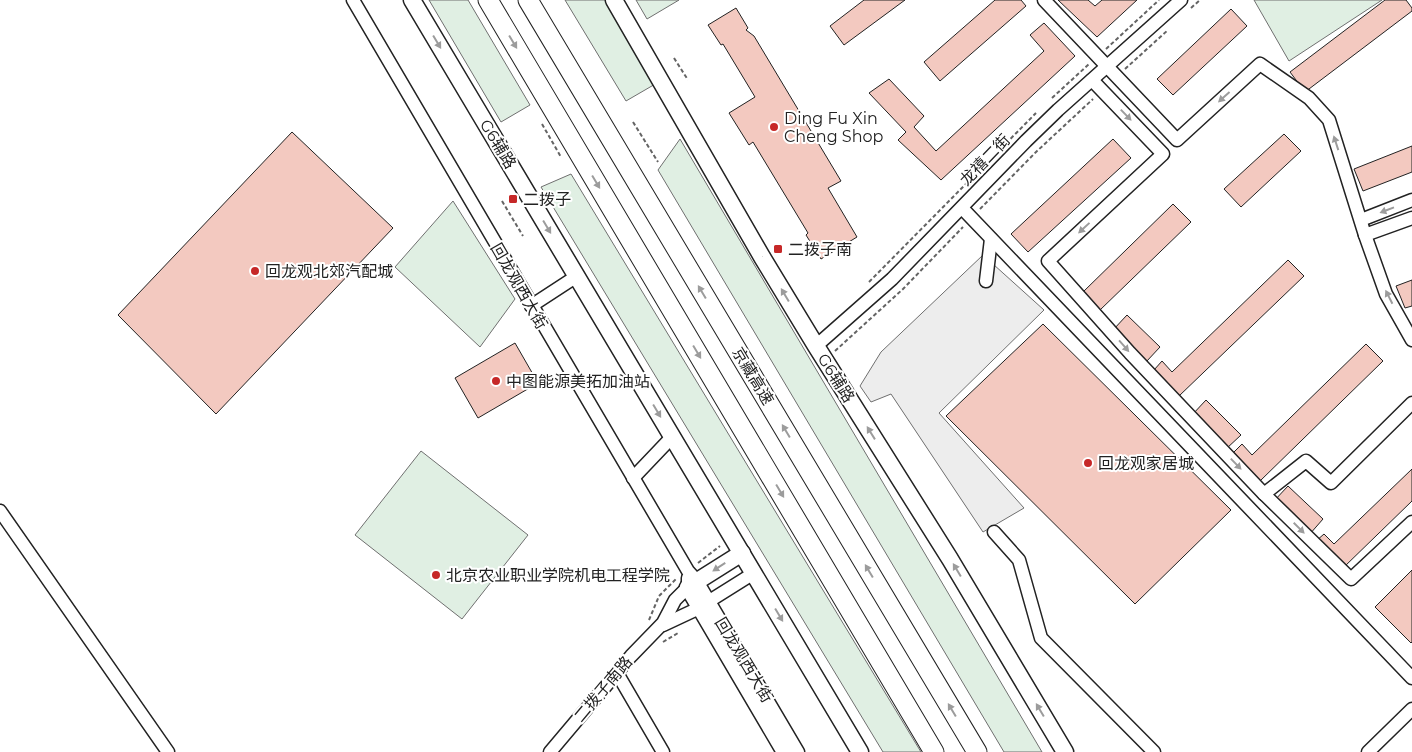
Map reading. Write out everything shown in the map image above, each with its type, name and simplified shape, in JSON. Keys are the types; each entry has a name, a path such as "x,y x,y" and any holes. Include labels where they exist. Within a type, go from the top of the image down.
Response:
{"highway":[{"path":"488,0 934,752"},
{"name":"京藏高速","path":"528,0 977,752"}],"main road":[{"name":"G6辅路","path":"412,0 860,752"},
{"name":"G6辅路","path":"614,0 762,257 950,559 1065,752"},
{"name":"二拨子南路","path":"691,580 742,553"},
{"name":"回龙观西大街","path":"691,580 786,752"}],"street":[{"name":"回龙观西大街","path":"353,0 691,580"},
{"path":"1044,0 1177,140"},
{"name":"龙禧二街","path":"816,346 892,279 1026,141 1181,0"},
{"path":"1412,340 1386,294 1365,236 1329,120 1309,98 1260,64 1048,261 1130,353 1264,494 1351,579 1412,522"},
{"path":"1092,80 1163,154"},
{"path":"1361,220 1412,200"},
{"path":"962,208 1412,678"},
{"path":"1365,236 1412,218"},
{"path":"986,281 991,239"},
{"path":"531,306 577,276"},
{"path":"1264,494 1306,461 1331,483 1412,403"},
{"path":"633,478 672,436"},
{"path":"0,510 168,752"},
{"path":"994,532 1019,560 1041,638 1154,752"},
{"name":"二拨子南路","path":"659,628 704,604 754,573"},
{"name":"二拨子南路","path":"550,752 636,650 659,628 670,614 675,600 691,580"},
{"name":"回龙观西大街","path":"704,604 798,752"},
{"path":"616,673 663,752"},
{"path":"1368,752 1412,710"}],"path":[{"path":"1185,13 1200,0"},
{"path":"1117,76 1171,27"},
{"path":"674,58 688,80"},
{"path":"834,353 903,289 1012,175 1102,90"},
{"path":"633,122 658,162"},
{"path":"542,124 561,157"},
{"path":"502,201 523,236"},
{"path":"703,559 732,537"}],"green space":[{"path":"429,0 468,0 530,105 501,122"},
{"path":"565,0 607,0 657,83 626,101"},
{"path":"636,0 679,0 647,19"},
{"path":"1254,0 1382,0 1289,61"},
{"path":"680,139 1042,752 1004,752 658,170"},
{"path":"571,174 921,752 883,752 541,187"},
{"path":"453,201 515,299 480,347 395,267"},
{"path":"421,451 528,535 462,619 355,535"}],"shaded area":[{"path":"983,255 1044,310 939,413 1024,508 983,532 891,394 871,402 860,386 881,352"}],"building":[{"path":"864,0 905,0 844,45 830,26"},
{"path":"995,0 1021,0 1026,6 940,81 924,62"},
{"path":"1058,0 1088,0 1095,6 1102,0 1137,0 1097,37"},
{"path":"1385,0 1406,0 1412,11 1305,92 1290,72"},
{"name":"Ding Fu Xin Cheng Shop","path":"736,8 748,28 746,30 754,36 841,181 828,188 857,237 821,259 806,235 808,233 753,142 749,145 729,113 755,97 723,44 721,45 708,25"},
{"path":"1231,9 1247,26 1173,95 1157,79"},
{"path":"1044,23 1075,56 941,180 898,140 906,132 869,93 889,79 924,116 914,127 936,151 1044,51 1030,35"},
{"name":"回龙观北郊汽配城","path":"292,132 393,228 216,414 118,315"},
{"path":"1284,134 1301,151 1241,207 1224,189"},
{"path":"1113,139 1131,158 1028,252 1011,234"},
{"path":"1412,146 1412,172 1363,191 1354,169"},
{"path":"1173,204 1191,222 1100,310 1083,292"},
{"path":"1288,260 1304,276 1179,396 1154,370 1162,361 1172,372"},
{"path":"1412,280 1412,306 1405,308 1396,286"},
{"path":"1127,315 1160,347 1146,362 1113,330"},
{"name":"回龙观家居城","path":"1043,324 1231,510 1135,604 946,416"},
{"name":"中图能源美拓加油站","path":"515,343 538,383 478,418 455,378"},
{"path":"1366,344 1383,361 1260,481 1233,453 1242,444 1252,455"},
{"path":"1206,400 1241,435 1226,449 1192,415"},
{"path":"1412,469 1412,501 1343,568 1316,541 1324,534 1334,544"},
{"path":"1288,486 1323,519 1309,535 1273,502"},
{"path":"1412,570 1412,642 1411,643 1375,607"}],"place":[{"name":"Ding Fu Xin Cheng Shop","path":"774,127"},
{"name":"二拨子","path":"513,199"},
{"name":"二拨子南","path":"778,249"},
{"name":"回龙观北郊汽配城","path":"255,271"},
{"name":"中图能源美拓加油站","path":"496,381"},
{"name":"回龙观家居城","path":"1088,463"},
{"name":"北京农业职业学院机电工程学院","path":"436,575"}]}
